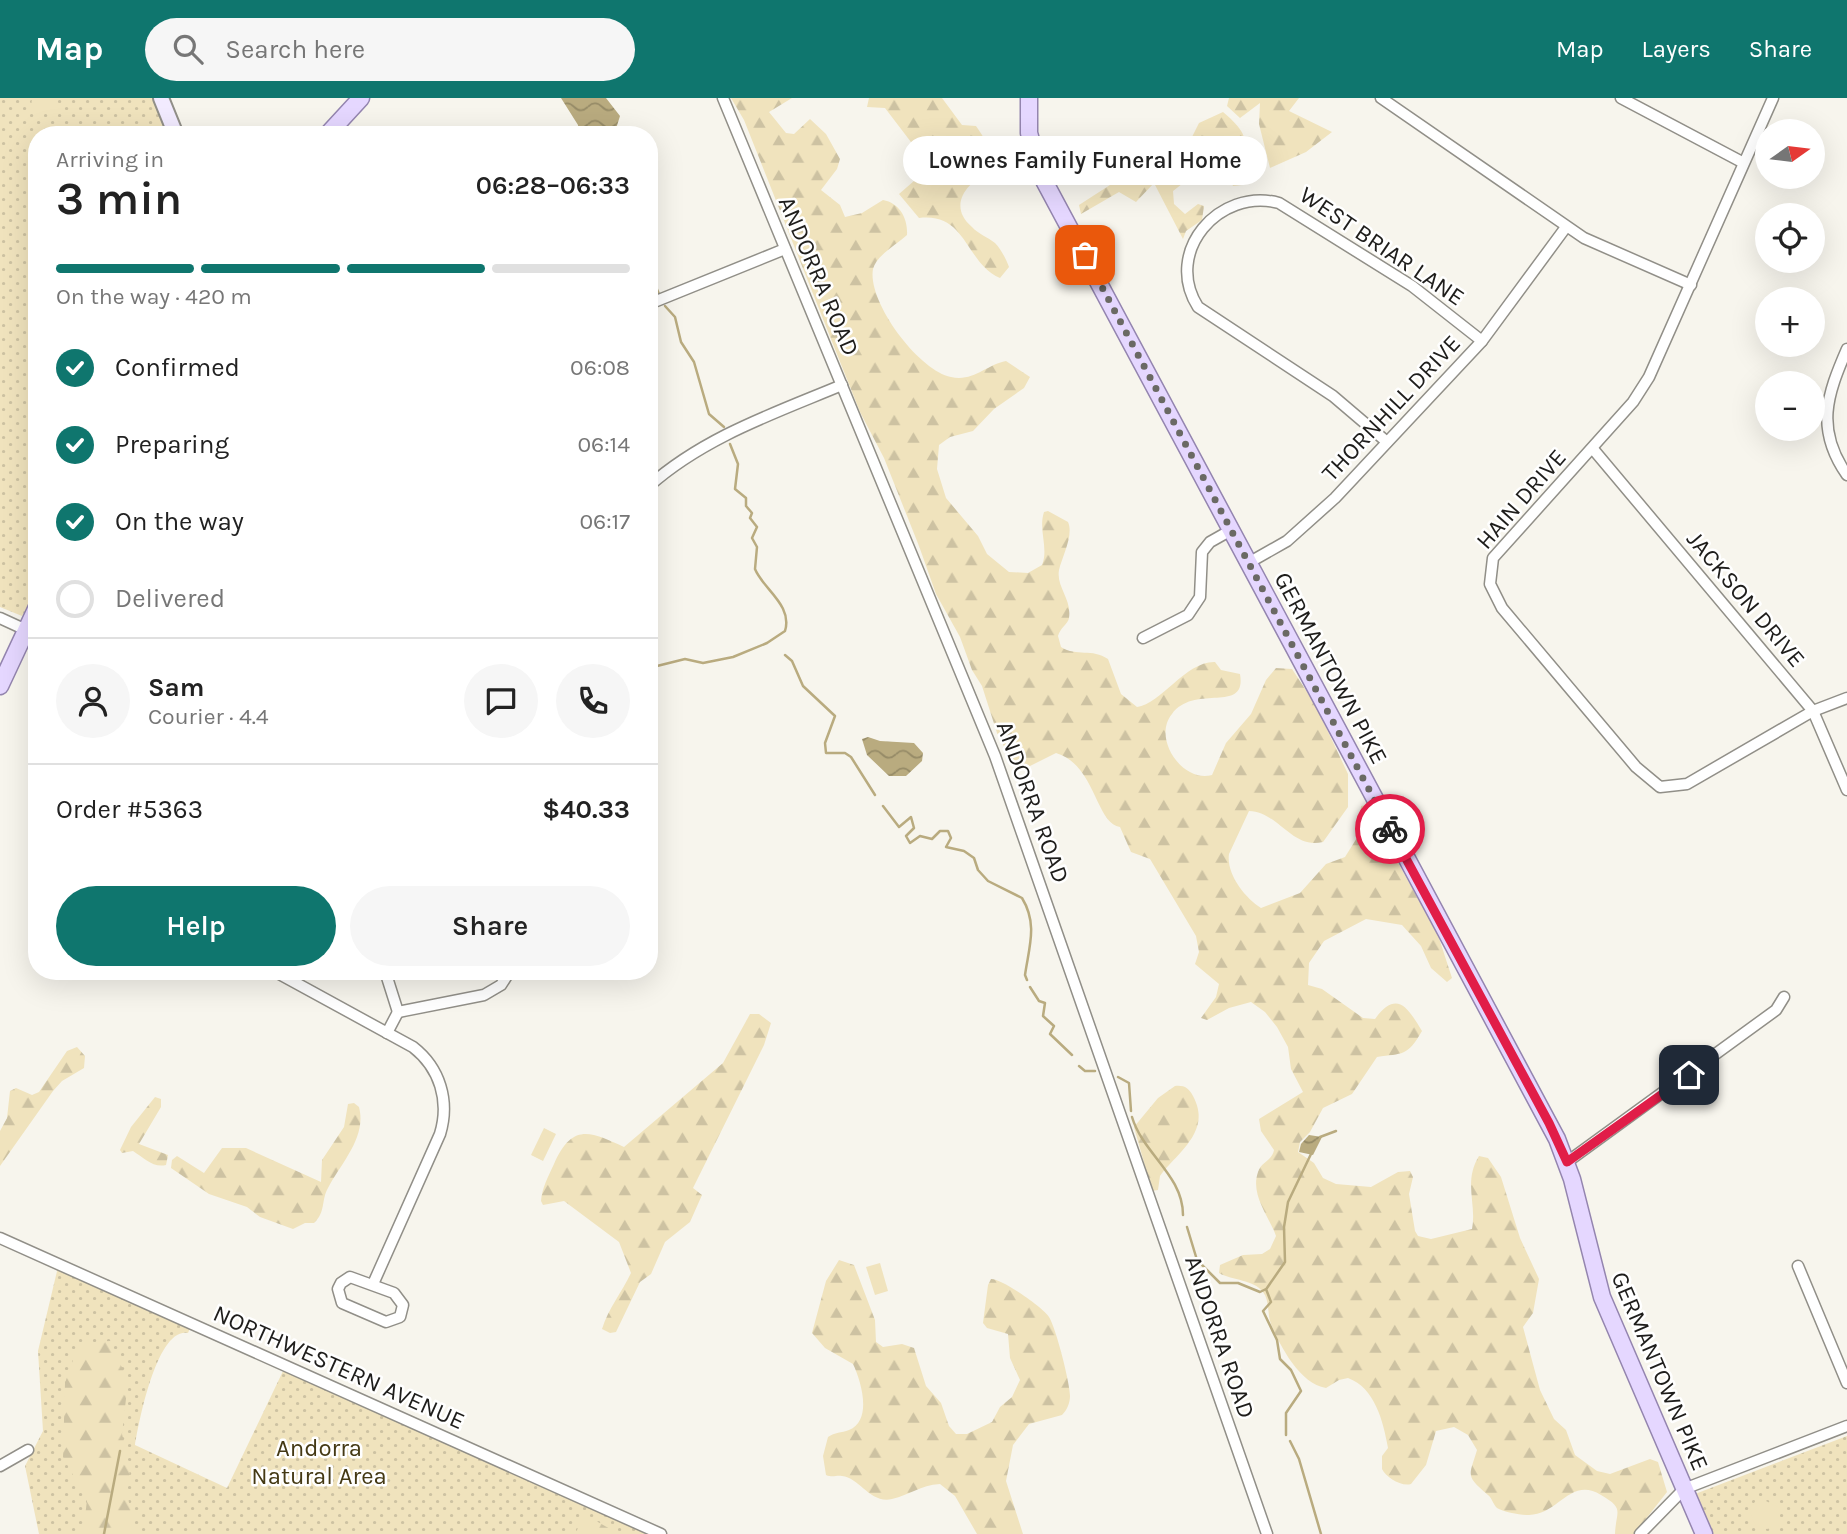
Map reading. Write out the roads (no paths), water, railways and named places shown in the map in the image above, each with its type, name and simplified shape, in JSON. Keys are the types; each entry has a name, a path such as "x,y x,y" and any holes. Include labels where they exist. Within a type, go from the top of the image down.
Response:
{"main road":[{"path":"335,126 361,98"},
{"name":"GERMANTOWN PIKE","path":"1029,98 1029,132 1041,175 1549,1123 1567,1162 1602,1297 1704,1534"},
{"path":"0,686 28,639"}],"street":[{"path":"161,98 172,126"},
{"name":"ANDORRA ROAD","path":"723,98 995,756 1267,1534"},
{"path":"1381,98 1584,238 1691,285"},
{"path":"1621,98 1742,162"},
{"name":"HAIN DRIVE","path":"1773,98 1742,162 1649,377 1633,402 1593,449 1493,558 1489,575 1497,602 1648,780 1660,787 1678,787 1813,711 1847,698"},
{"name":"WEST BRIAR LANE","path":"1387,442 1334,396 1198,307 1189,292 1186,265 1195,239 1205,224 1241,202 1255,199 1279,203 1412,286 1482,341"},
{"name":"THORNHILL DRIVE","path":"1250,562 1287,541 1318,516 1482,341 1566,227"},
{"path":"658,300 785,248"},
{"path":"1847,349 1828,391 1826,420 1840,466 1847,475"},
{"path":"658,480 721,438 842,385"},
{"name":"JACKSON DRIVE","path":"1593,449 1813,711 1847,790"},
{"path":"1143,638 1192,611 1200,597 1202,552 1210,542 1233,529"},
{"path":"0,618 28,630"},
{"path":"290,980 413,1047 429,1063 440,1083 444,1108 437,1141 373,1284"},
{"path":"387,1033 398,1012 389,980"},
{"path":"398,1012 490,992 504,980"},
{"path":"1567,1162 1776,1010 1784,997"},
{"name":"NORTHWESTERN AVENUE","path":"0,1238 661,1534"},
{"path":"1798,1266 1847,1383"},
{"path":"357,1277 373,1284 400,1298 403,1310 397,1320 382,1321 346,1306 338,1297 339,1286 346,1278 357,1277"},
{"path":"1640,1534 1684,1489 1847,1426"},
{"path":"0,1451 4,1463 28,1450"}],"water":[{"path":"561,98 606,98 620,116 617,126 578,125"},
{"path":"868,737 880,741 914,743 923,753 922,761 906,776 889,776 867,755 862,739"},
{"path":"1309,1135 1322,1137 1313,1155 1299,1152 1301,1144"}],"waterway":[{"path":"665,306 675,317 681,342 694,362 709,414 724,427"},
{"path":"658,666 685,659 703,663 733,657 767,643 785,631 785,613 755,569 757,547 752,538 757,527 750,518 752,513 746,506 746,498 735,489 738,464 730,444"},
{"path":"785,655 792,661 803,686 835,716 825,743 826,753 845,753 851,757 875,795"},
{"path":"883,806 899,827 911,817 914,828 906,836 910,843 920,836 932,839 940,831 948,831 951,838 946,847 964,851 974,858 978,870 988,881 1022,898 1031,926 1025,975 1027,980"},
{"path":"1030,987 1039,1001 1045,1003 1043,1016 1054,1026 1050,1034 1072,1055"},
{"path":"1079,1066 1085,1071 1095,1071"},
{"path":"1118,1077 1129,1083 1131,1111"},
{"path":"1132,1117 1137,1130 1177,1188 1183,1215"},
{"path":"1320,1137 1336,1131"},
{"path":"1267,1288 1285,1262 1284,1227 1288,1202 1311,1154"},
{"path":"1187,1227 1197,1260 1220,1283 1238,1283 1260,1292 1266,1289 1271,1302 1263,1311 1277,1340 1280,1359 1291,1370 1301,1391 1286,1413 1286,1435"},
{"path":"1290,1441 1299,1459 1321,1534"},
{"path":"104,1534 120,1451"}],"place":[{"name":"Lownes Family Funeral Home","path":"1085,255"}],"park label":[{"name":"Andorra Natural Area","path":"319,1462"}]}
